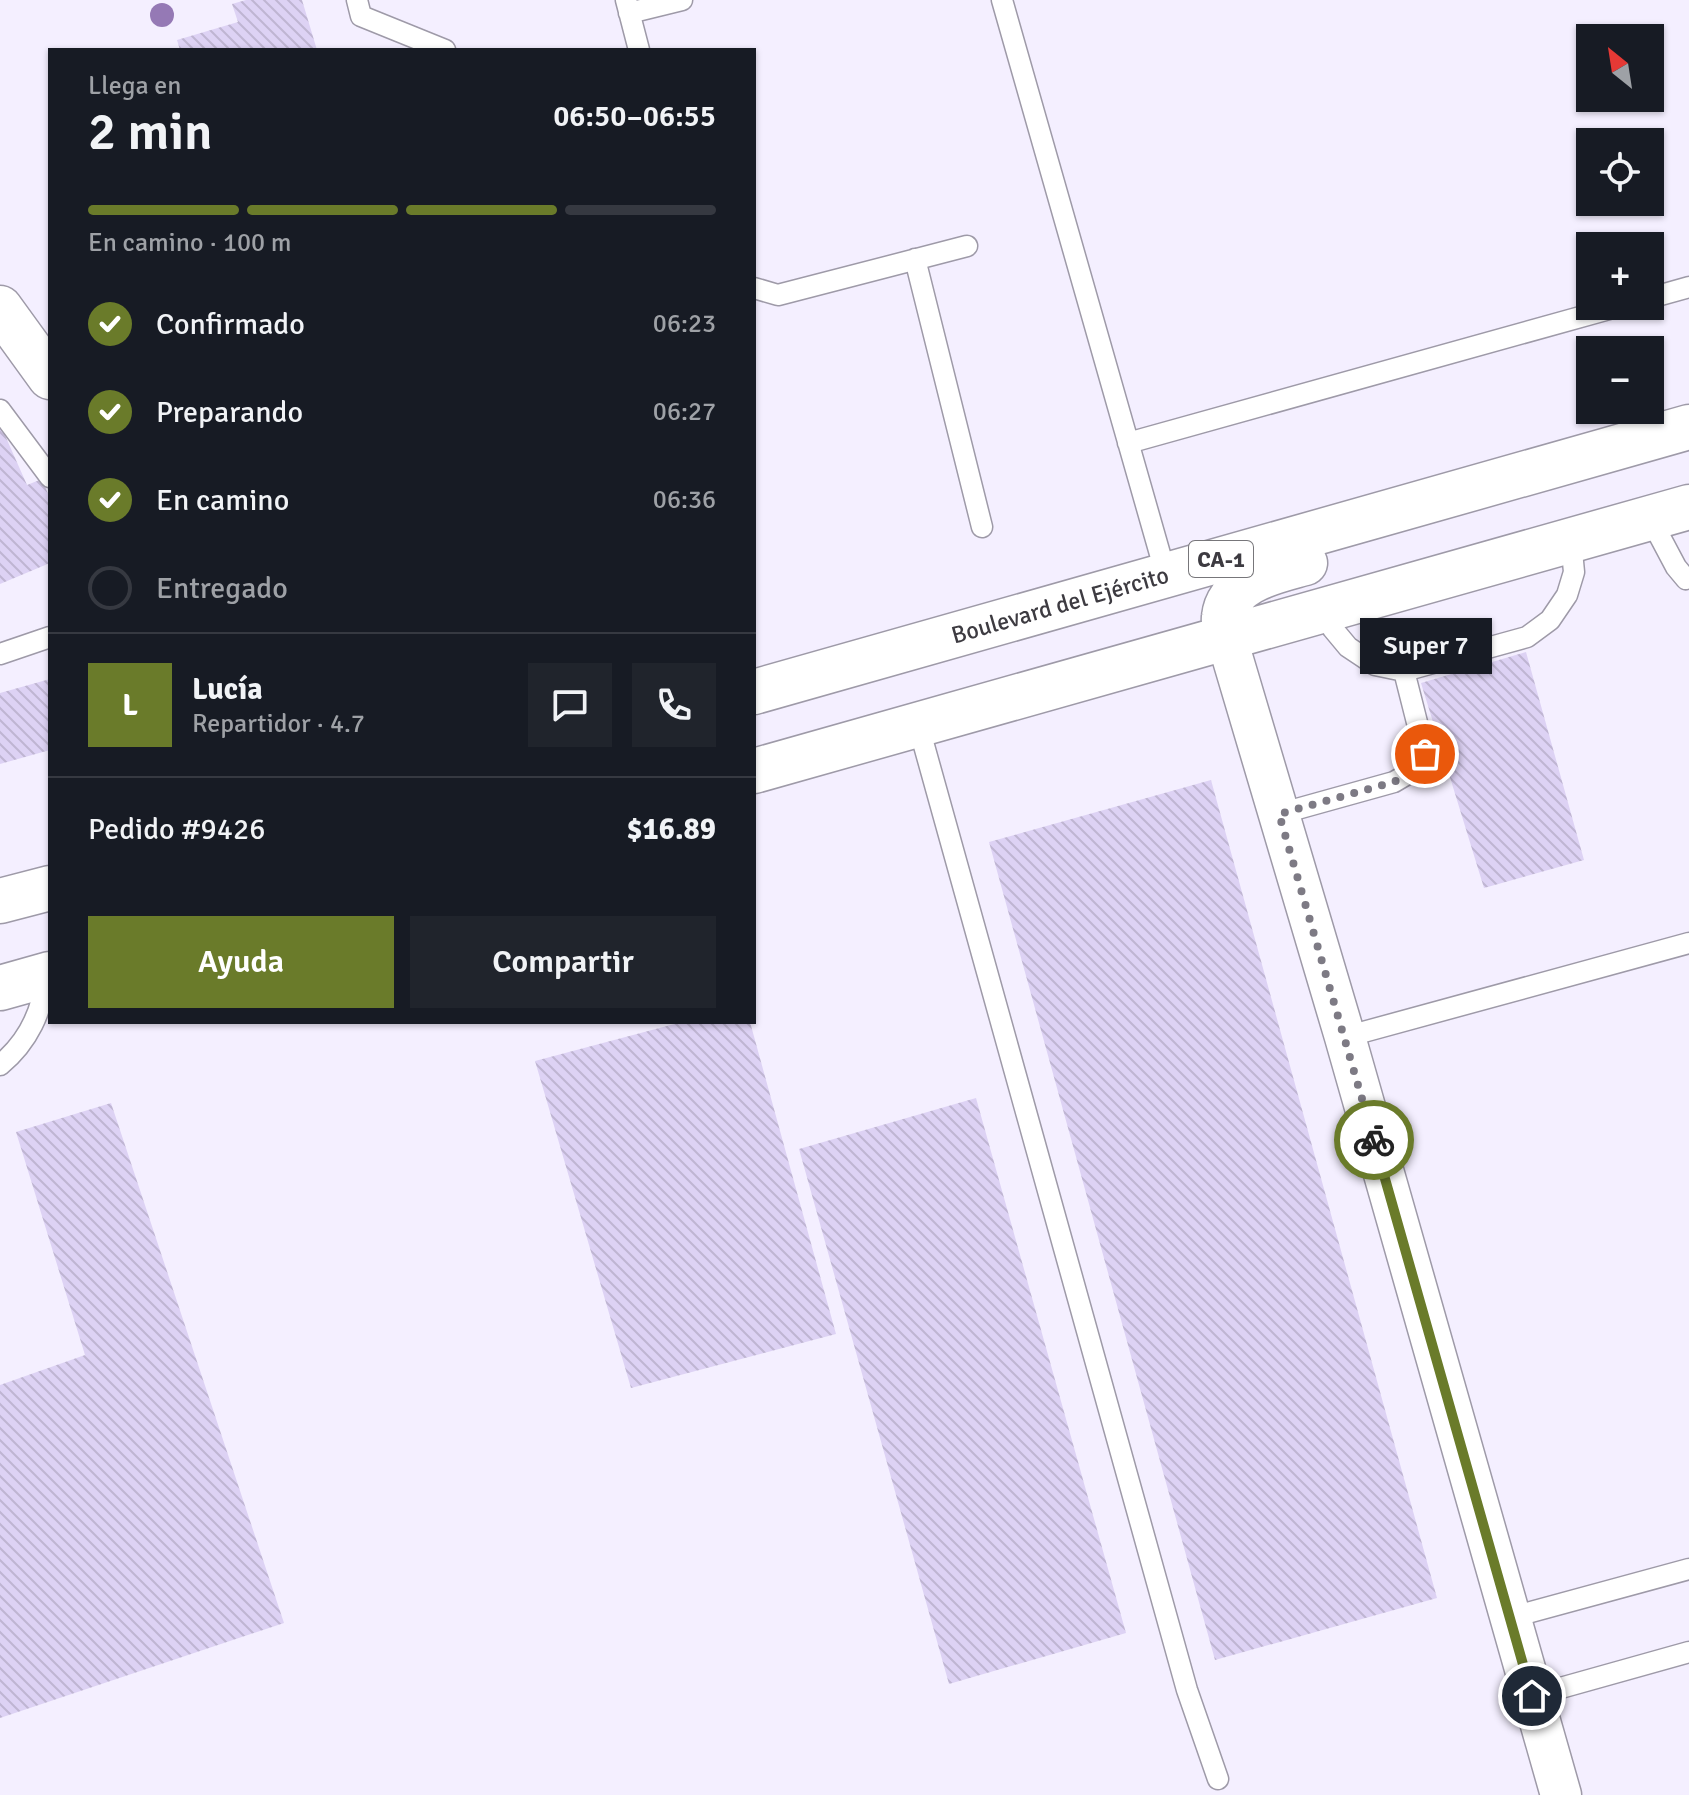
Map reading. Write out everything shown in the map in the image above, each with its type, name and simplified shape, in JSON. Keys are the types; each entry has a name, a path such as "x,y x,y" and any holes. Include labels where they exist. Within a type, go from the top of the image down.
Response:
{"main road":[{"path":"0,308 48,374"},
{"name":"Boulevard del Ejército","path":"756,691 1689,427"},
{"path":"1226,636 1223,617 1235,595 1268,573 1689,456"},
{"path":"756,770 1670,513"},
{"path":"0,901 48,889"},
{"path":"0,988 48,974"}],"street":[{"path":"1226,636 1345,1037 1561,1795"}],"lane":[{"path":"357,0 361,16 440,48"},
{"path":"638,48 628,6 682,0"},
{"path":"1002,0 1166,575"},
{"path":"756,289 778,295 967,246"},
{"path":"915,259 982,527"},
{"path":"1664,294 1689,287"},
{"path":"1128,443 1576,318"},
{"path":"0,410 48,474"},
{"path":"1670,513 1676,567 1686,579 1689,578"},
{"path":"1323,609 1333,629 1348,647 1375,665 1404,671 1527,637 1550,620 1567,595 1574,572 1571,541"},
{"path":"0,654 48,638"},
{"path":"1279,814 1394,782 1411,772 1425,754 1404,671"},
{"path":"918,724 1187,1690 1218,1779"},
{"path":"1345,1037 1689,943"},
{"path":"0,1065 25,1038 37,1017 48,974"},
{"path":"1509,1618 1689,1569"},
{"path":"1532,1696 1689,1652"}],"building":[{"path":"246,0 302,0 316,48 179,48 177,40 238,22 232,4"},
{"path":"0,424 27,485 42,479 48,494 48,564 0,584"},
{"path":"1526,652 1584,860 1484,888 1421,683"},
{"path":"48,680 48,751 0,764 0,693"},
{"path":"1211,780 1437,1598 1215,1660 989,842"},
{"path":"674,1024 751,1024 836,1334 631,1388 535,1061"},
{"path":"976,1098 1126,1633 949,1684 799,1149"},
{"path":"111,1103 284,1623 0,1718 0,1385 85,1355 16,1132"}],"way so far":[{"path":"1374,1140 1279,814 1394,782 1411,772 1425,754"}],"place":[{"name":"Super 7","path":"1425,754"}],"route":[{"path":"1374,1140 1532,1696"}]}
